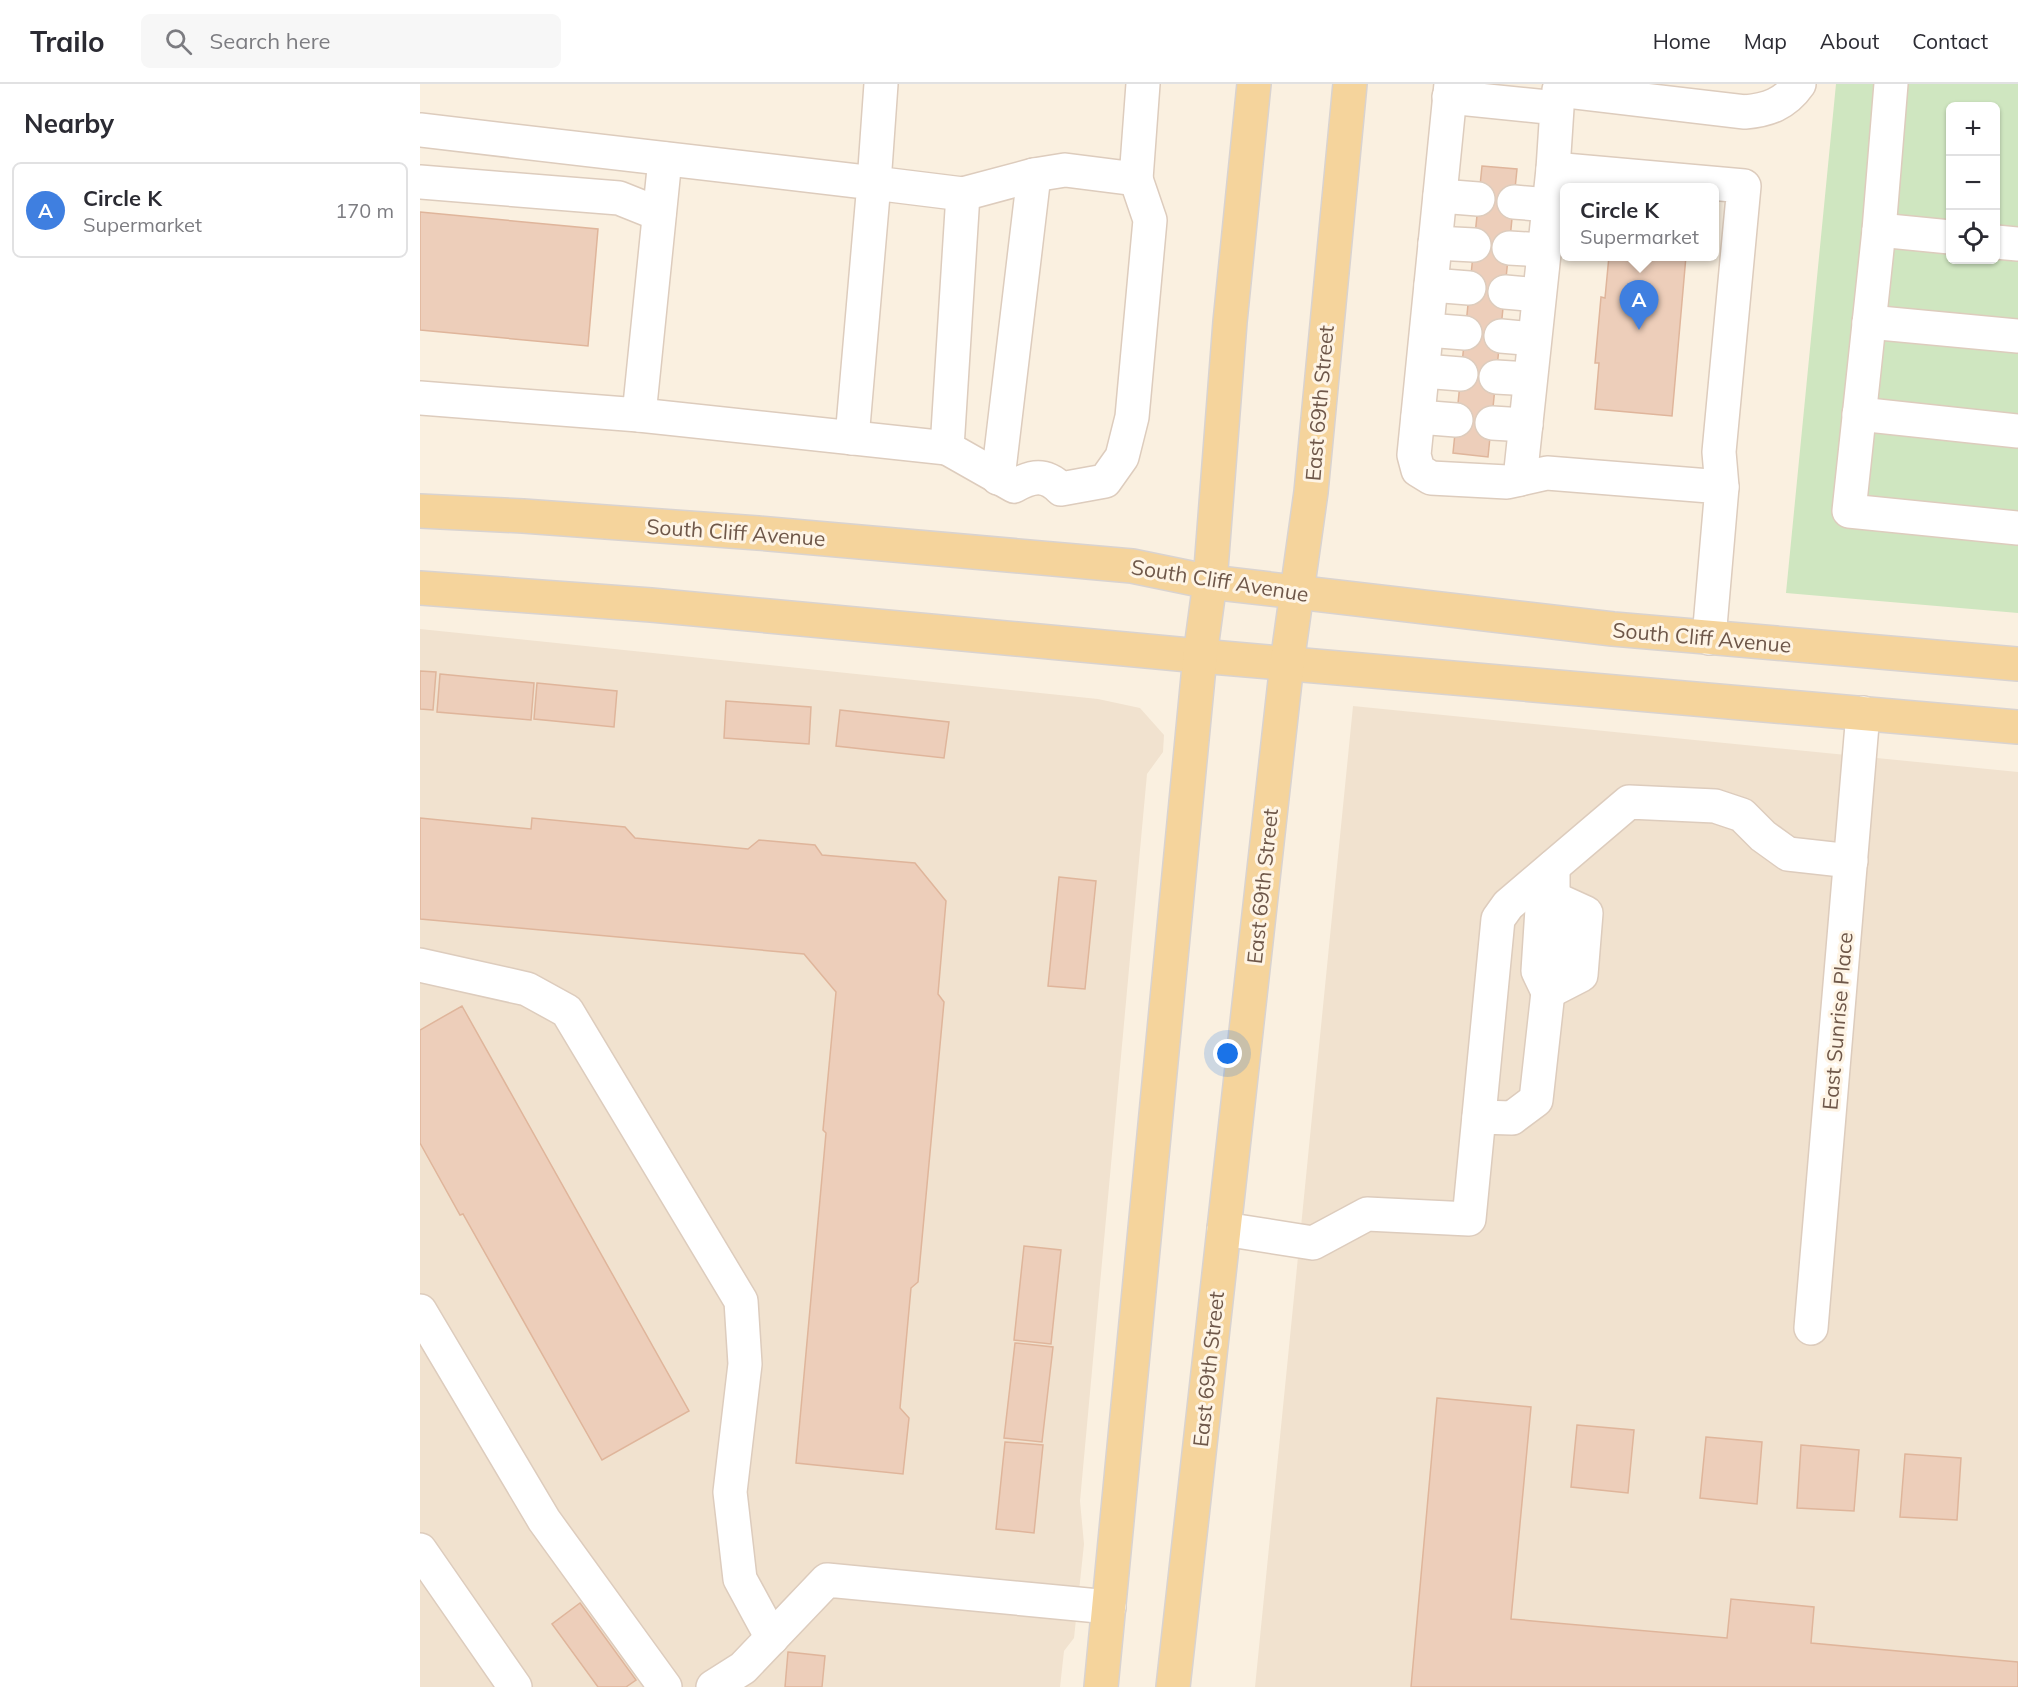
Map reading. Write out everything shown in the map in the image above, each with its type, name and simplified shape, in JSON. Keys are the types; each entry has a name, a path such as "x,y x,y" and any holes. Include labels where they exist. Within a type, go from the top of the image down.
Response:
{"main road":[{"path":"1101,1687 1200,656 1210,582 1230,322 1254,84"},
{"name":"East 69th Street","path":"1173,1687 1287,663 1311,492 1350,84"},
{"name":"South Cliff Avenue","path":"420,511 758,533 1132,566 1210,582 1709,638 2018,664"},
{"path":"420,588 663,606 1200,656 2018,727"}],"street":[{"path":"852,438 881,84"},
{"path":"420,398 639,415 947,448 1006,482 1029,477 1052,480 1061,489 1105,481 1122,457 1132,417 1150,220 1136,179 1143,84"},
{"path":"1722,487 1546,472 1507,482 1431,478 1418,470 1414,455 1450,90 1561,91 1745,111 1763,110 1781,103 1799,84"},
{"path":"1891,84 1879,230 1849,511 2018,528"},
{"path":"1520,479 1561,91"},
{"path":"420,130 963,194 1034,174 1065,170 1136,179"},
{"path":"639,415 665,159"},
{"path":"1553,169 1710,183"},
{"path":"1006,482 1034,174"},
{"path":"420,182 619,198 659,214"},
{"path":"1709,638 1722,487 1719,452 1744,186 1719,184"},
{"path":"947,448 963,194"},
{"path":"1440,196 1478,199"},
{"path":"1514,202 1549,205"},
{"path":"1879,230 1946,237"},
{"path":"2000,242 2018,244"},
{"path":"1435,243 1474,246"},
{"path":"1509,248 1544,250"},
{"path":"1431,285 1470,288"},
{"path":"1505,292 1539,295"},
{"path":"1869,322 2018,336"},
{"path":"1427,330 1465,333"},
{"path":"1501,336 1534,339"},
{"path":"1423,371 1461,374"},
{"path":"1497,377 1530,379"},
{"path":"1859,414 2018,431"},
{"path":"1418,417 1456,420"},
{"path":"1492,423 1526,425"},
{"name":"East Sunrise Place","path":"1811,1328 1863,713"},
{"path":"1224,1229 1313,1243 1367,1214 1468,1219 1498,919 1508,905 1553,882 1629,802 1715,806 1742,815 1763,836 1788,854 1851,861"},
{"path":"1479,1117 1512,1118 1536,1100 1548,992 1560,976 1566,913 1553,882"},
{"path":"420,965 528,989 567,1011 741,1301 745,1364 730,1492 740,1579 772,1638"},
{"path":"420,1311 544,1520 665,1687"},
{"path":"420,1550 515,1687"},
{"path":"713,1687 742,1668 827,1580 1109,1607"}],"shaded area":[{"path":"420,629 1098,699 1140,708 1164,735 1163,752 1147,774 1080,1501 1084,1544 1074,1638 1064,1651 1060,1687 420,1687"},
{"path":"1353,706 2018,772 2018,1687 1255,1687"}],"green space":[{"path":"1836,84 2018,84 2018,613 1786,593"}],"building":[{"path":"1482,166 1517,169 1488,457 1453,453"},
{"path":"420,212 598,229 588,346 420,330"},
{"path":"1609,261 1686,261 1672,416 1595,409 1599,363 1595,363 1601,297 1605,298"},
{"path":"420,671 436,672 433,710 420,709"},
{"path":"440,674 534,683 531,720 437,712"},
{"path":"537,683 617,691 614,727 534,719"},
{"path":"726,701 811,707 809,744 724,738"},
{"path":"840,710 949,722 944,758 836,746"},
{"path":"420,818 531,829 532,818 625,827 635,838 748,849 759,840 815,845 822,855 915,863 946,901 938,994 944,1002 918,1282 911,1288 900,1408 909,1418 903,1474 796,1463 826,1133 823,1130 836,992 804,954 420,919"},
{"path":"1059,877 1096,881 1085,989 1048,986"},
{"path":"462,1006 689,1411 602,1460 463,1214 460,1215 420,1143 420,1030"},
{"path":"1024,1246 1061,1250 1051,1344 1014,1340"},
{"path":"1015,1343 1053,1347 1042,1442 1004,1438"},
{"path":"1437,1398 1531,1407 1511,1619 1727,1638 1731,1599 1814,1607 1811,1643 2018,1662 2018,1687 1411,1687"},
{"path":"1577,1425 1634,1430 1628,1493 1571,1487"},
{"path":"1706,1437 1762,1442 1757,1504 1700,1498"},
{"path":"1005,1442 1043,1445 1034,1533 996,1529"},
{"path":"1801,1445 1859,1450 1854,1511 1797,1508"},
{"path":"1905,1454 1961,1458 1957,1520 1900,1517"},
{"path":"580,1603 636,1680 626,1687 598,1687 552,1624"},
{"path":"788,1652 825,1656 822,1687 785,1687"}],"place":[{"name":"Circle K","path":"1639,330"}]}
